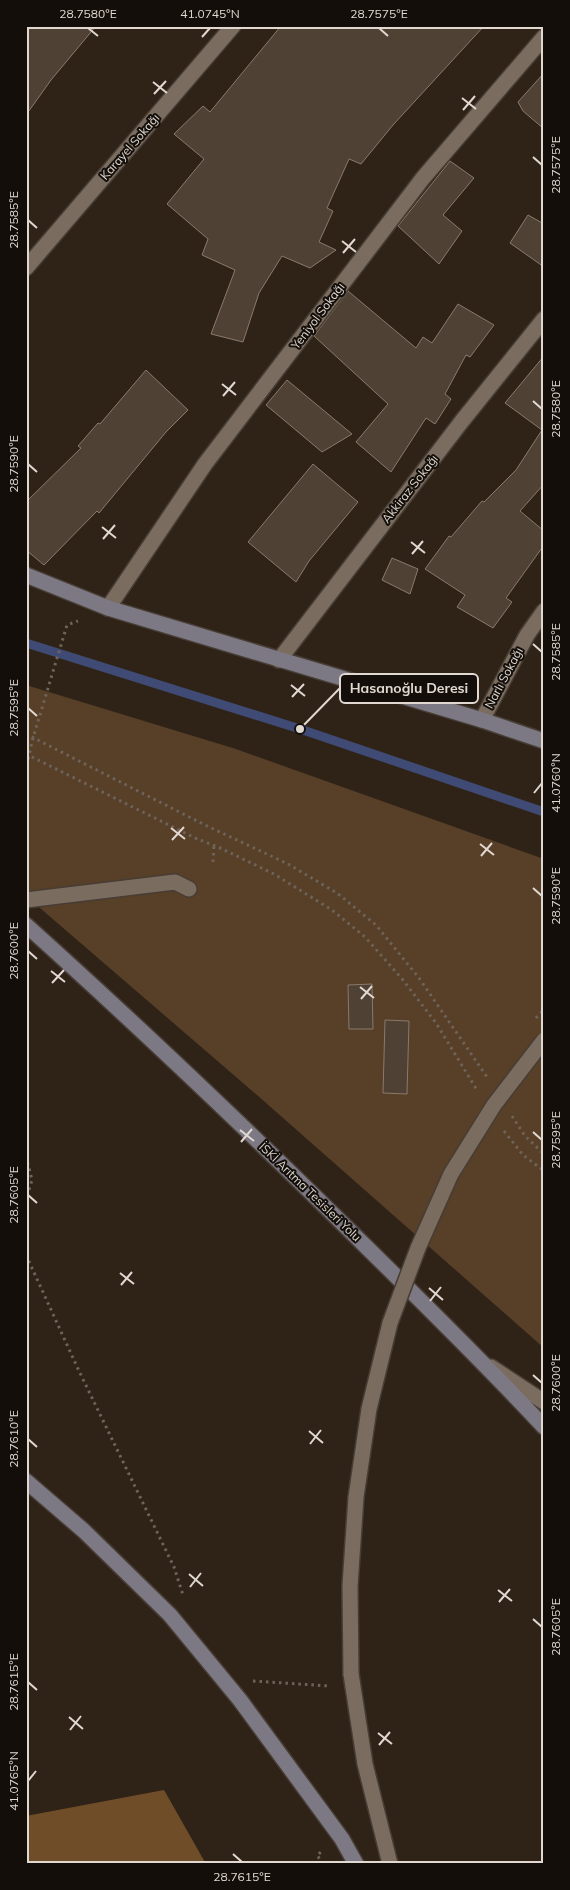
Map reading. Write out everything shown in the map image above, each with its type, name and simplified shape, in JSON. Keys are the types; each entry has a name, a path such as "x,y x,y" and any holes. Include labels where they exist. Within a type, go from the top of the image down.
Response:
{"street":[{"name":"Karayel Sokağı","path":"26,268 233,26"},
{"name":"Yeniyol Sokağı","path":"108,608 204,464 423,178 544,37"},
{"name":"Akkiraz Sokağı","path":"279,660 456,429 544,319"},
{"path":"26,574 108,608 544,740"},
{"name":"Narlı Sokağı","path":"482,720 527,635 544,611"},
{"path":"26,900 175,882 189,889"},
{"name":"İSKİ Arıtma Tesisleri Yolu","path":"26,925 122,1011 222,1106 482,1360 544,1427"},
{"path":"390,1864 365,1764 351,1674 350,1586 356,1497 369,1409 390,1324 418,1248 452,1174 494,1105 544,1040"},
{"name":"İSKİ Arıtma Tesisleri Yolu","path":"482,1360 544,1402"},
{"path":"26,1481 84,1531 170,1615 240,1700 342,1839 356,1864"}],"path":[{"path":"26,785 28,754 67,625"},
{"path":"26,734 203,824 288,864 337,893 376,925 419,978 488,1079"},
{"path":"28,754 195,838 274,874 332,910 364,937 403,980 436,1023 480,1094"},
{"path":"213,862 214,846"},
{"path":"510,1117 516,1110"},
{"path":"509,1111 526,1136 544,1154"},
{"path":"500,1134 505,1125"},
{"path":"500,1126 523,1156 544,1171"},
{"path":"26,1156 32,1180 26,1200"},
{"path":"26,1255 79,1371 174,1567 186,1602"},
{"path":"223,1679 332,1687"},
{"path":"317,1855 323,1864"}],"shaded area":[{"path":"26,685 236,749 544,859 544,1348 257,1095 26,896"},
{"path":"164,1790 206,1864 26,1864 26,1816"}],"building":[{"path":"26,26 96,26 51,80 26,115"},
{"path":"281,26 484,26 393,125 361,164 349,159 327,208 333,211 319,242 336,250 310,268 282,256 259,293 243,342 211,334 235,270 202,255 208,239 167,204 204,159 174,134 203,106 210,112"},
{"path":"544,73 544,129 523,111 518,102"},
{"path":"450,161 474,178 443,215 462,231 439,264 398,226"},
{"path":"528,215 544,224 544,267 510,243"},
{"path":"348,291 416,348 423,337 432,343 458,304 494,325 470,357 466,355 445,394 451,399 435,424 426,418 391,472 356,442 388,404 314,336"},
{"path":"544,356 544,484 520,511 544,531 544,545 506,598 512,602 493,628 457,607 465,595 425,569 449,536 451,537 482,501 484,502 516,470 542,430 505,403"},
{"path":"146,370 188,410 166,432 99,513 97,511 44,565 26,550 26,502 81,448 78,446 98,423 100,424"},
{"path":"287,380 352,434 322,452 266,405"},
{"path":"313,464 358,502 309,561 296,582 248,542"},
{"path":"392,558 418,569 410,594 382,580"},
{"path":"372,984 373,1029 349,1029 348,985"},
{"path":"385,1020 409,1021 407,1094 383,1093"}],"waterway":[{"path":"26,643 300,729 544,812"}],"place":[{"name":"Hasanoğlu Deresi","path":"300,729"}]}
